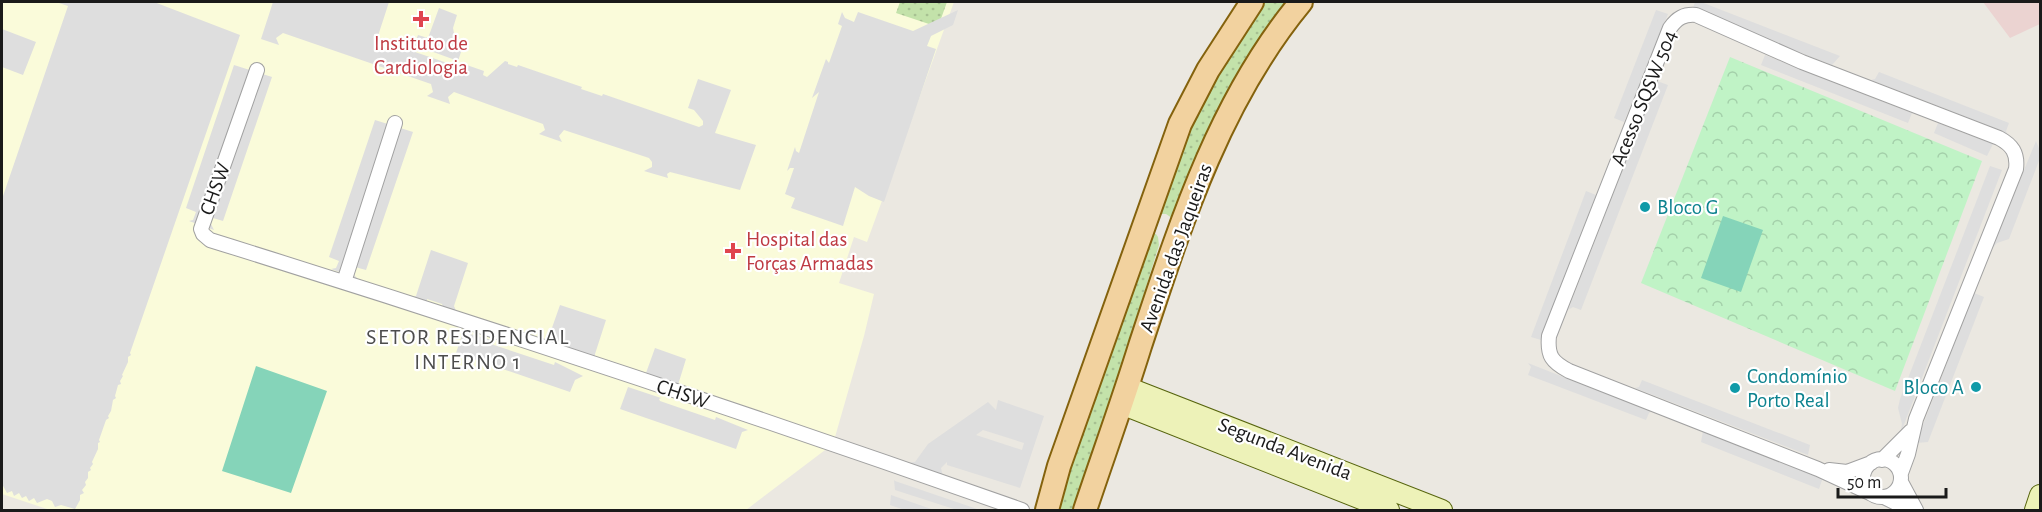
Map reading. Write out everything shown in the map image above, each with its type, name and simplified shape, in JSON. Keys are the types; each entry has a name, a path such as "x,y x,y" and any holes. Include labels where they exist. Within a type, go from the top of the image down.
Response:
{"main road":[{"name":"Avenida das Jaqueiras","path":"1047,510 1059,466 1180,124 1208,70 1252,2"},
{"name":"Avenida das Jaqueiras","path":"1085,510 1202,170 1258,60 1278,29 1301,2"},
{"path":"1143,224 1153,222 1161,224 1176,241"}],"street":[{"name":"Acesso SQSW 504","path":"1901,478 1916,419 2016,169 2014,150 2010,144 1999,138 1802,62 1696,15 1684,16 1670,28 1549,336 1548,347 1551,356 1556,364 1569,371 1818,469 1898,504 1905,510"},
{"name":"CHSW","path":"257,70 201,230 210,240 344,282 832,444 1022,510"},
{"path":"344,282 395,123"},
{"name":"Segunda Avenida","path":"1124,396 1389,510"},
{"name":"Segunda Avenida","path":"1124,396 1442,510"},
{"name":"Acesso SQSW 504","path":"1818,469 1847,472 1877,461 1906,438 1914,427"},
{"path":"1901,478 1895,492 1878,496 1867,490 1863,479 1866,468 1877,461 1895,465 1916,510"},
{"path":"2035,510 2040,495"}],"shaded area":[{"path":"2,2 954,2 867,242 854,237 839,283 874,294 833,444 746,510 50,510 2,494"},
{"path":"56,2 154,2 240,35 131,355 128,357 121,384 118,385 116,398 113,400 109,418 106,420 99,440 91,470 88,472 86,485 82,490 84,493 80,495 75,509 61,505 55,507 52,501 47,499 37,503 34,498 29,501 26,496 22,498 19,493 14,496 12,491 7,493 2,484 2,199 68,6"},
{"path":"273,2 389,2 377,39 456,66 461,63 484,71 483,75 487,77 505,61 508,64 517,67 518,65 582,87 581,89 602,96 603,94 699,127 703,125 703,121 694,110 688,108 698,79 731,90 715,133 756,145 740,190 670,172 667,174 668,178 644,171 652,167 649,158 564,130 559,136 562,142 539,134 545,130 543,124 454,92 448,97 450,104 427,96 433,92 431,84 283,33 276,38 279,45 261,39"},
{"path":"1695,2 1701,2 1840,56 1832,65 1692,11"},
{"path":"1983,2 2040,2 2040,24 2010,38"},
{"path":"439,8 457,15 453,28 454,33 457,39 464,43 458,61 414,45 418,35 428,38"},
{"path":"958,10 953,25 931,36 927,46 936,49 884,202 855,187 843,226 791,208 795,198 785,194 794,168 787,171 795,147 799,153 819,92 812,98 826,59 829,63 842,26 838,24 842,12 845,18 854,22 858,12 913,31"},
{"path":"1656,10 1668,14 1624,122 1614,118"},
{"path":"2,29 36,42 23,75 2,67"},
{"path":"1765,55 1912,113 1908,123 1761,65"},
{"path":"234,65 272,77 223,221 213,218 211,224 214,230 189,221 193,220 196,212 186,208"},
{"path":"1879,72 2009,123 2007,133 1871,80 1875,79"},
{"path":"1657,81 1668,85 1581,310 1573,307 1568,310"},
{"path":"375,120 413,132 366,270 355,267 354,275 358,279 331,269 336,268 339,261 329,257"},
{"path":"1938,123 1993,144 1987,156 1934,133"},
{"path":"2036,141 2040,158 2009,239 1997,243 1991,250"},
{"path":"1990,166 2002,170 1900,435 1902,424 1898,408 1900,399"},
{"path":"1586,191 1596,195 1541,340 1531,337"},
{"path":"431,250 468,263 454,306 456,311 427,299 427,302 413,297 416,296"},
{"path":"1974,293 1984,297 1928,442 1916,443"},
{"path":"560,305 606,320 595,358 560,344 547,342"},
{"path":"463,332 492,340 491,344 554,365 555,362 583,376 575,380 570,392 456,353"},
{"path":"655,348 686,359 678,385 646,373"},
{"path":"1528,363 1652,411 1646,420 1528,375 1531,367"},
{"path":"1642,380 1810,445 1808,455 1635,388 1639,387"},
{"path":"628,387 661,398 660,401 715,420 716,417 748,430 742,432 736,449 620,409"},
{"path":"998,400 1044,416 1020,488 947,465 947,462 941,468 943,477 907,463 915,462 928,444 988,402 996,410","holes":["983,430 1024,443 1022,450 976,435"]},
{"path":"1703,431 1826,479 1822,480 1819,489 1701,442"},
{"path":"894,480 980,510 957,510 895,490"},
{"path":"891,495 934,510 905,510 890,505"}],"green space":[{"path":"900,2 947,2 938,27 896,13"},
{"path":"1261,2 1291,2 1175,220 1166,214 1156,214 1193,117"},
{"path":"1730,57 1982,161 1895,391 1641,283"},
{"path":"1723,216 1763,230 1741,292 1701,278"},
{"path":"1151,233 1158,237 1159,245 1141,303 1136,328 1076,510 1054,510"},
{"path":"256,366 327,391 291,493 222,471"}],"place":[{"name":"Instituto de Cardiologia","path":"421,19"},
{"name":"Bloco G","path":"1645,207"},
{"name":"Hospital das Forças Armadas","path":"733,251"},
{"name":"Bloco A","path":"1976,387"},
{"name":"Condomínio Porto Real","path":"1735,388"}],"district":[{"name":"SETOR RESIDENCIAL INTERNO 1","path":"468,350"}]}
